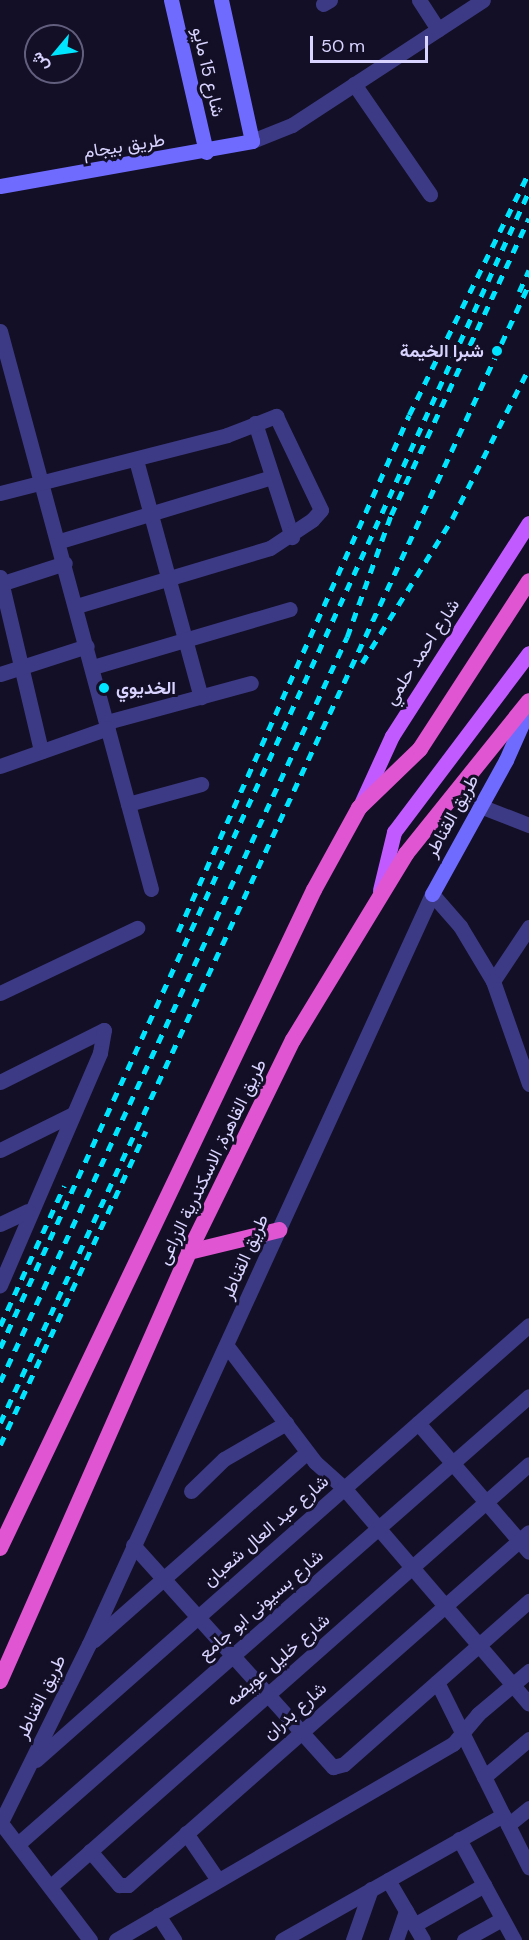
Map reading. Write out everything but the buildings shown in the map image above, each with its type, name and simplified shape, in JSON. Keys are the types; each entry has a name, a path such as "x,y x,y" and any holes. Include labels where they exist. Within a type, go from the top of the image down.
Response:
{"highway":[{"name":"طريق القاهرة, الاسكندرية الزراعى","path":"0,1548 304,911 359,808 420,749 529,581"},
{"name":"طريق القاهرة, الاسكندرية الزراعى","path":"0,1681 189,1251 293,1040 380,890 529,701"},
{"path":"189,1251 279,1230"}],"main road":[{"name":"شارع 15 مايو","path":"171,0 206,152"},
{"name":"شارع 15 مايو","path":"221,0 252,141"},
{"name":"طريق بيجام","path":"0,186 206,152 252,141"},
{"name":"شارع احمد حلمي","path":"359,808 392,736 529,523"},
{"path":"380,890 394,832 529,653"},
{"name":"طريق القناطر","path":"432,894 480,806 529,708"}],"street":[{"path":"418,0 438,29"},
{"path":"252,141 292,125 483,0"},
{"path":"354,84 430,194"},
{"path":"0,331 44,482 152,890"},
{"path":"0,493 136,460 276,416 321,510 292,537 77,606"},
{"path":"255,423 292,537"},
{"path":"136,460 201,697"},
{"path":"60,541 272,477"},
{"path":"41,751 0,581 65,563"},
{"path":"93,666 290,609"},
{"path":"0,674 87,646"},
{"path":"0,766 107,725 251,682"},
{"path":"128,804 201,784"},
{"path":"480,806 529,825"},
{"path":"432,894 460,926 493,981 529,1084"},
{"name":"طريق القناطر","path":"0,1823 89,1644 432,894"},
{"path":"493,981 529,927"},
{"path":"0,993 137,928"},
{"path":"0,1082 104,1030 100,1053 28,1211 0,1285"},
{"path":"0,1150 73,1114"},
{"path":"0,1224 28,1211"},
{"name":"شارع عبد العال شعبان","path":"29,1766 529,1325"},
{"path":"227,1346 307,1452 344,1488 529,1704"},
{"name":"شارع بسيونى ابو جامع","path":"19,1843 529,1396"},
{"path":"191,1491 224,1459 286,1423"},
{"path":"418,1423 486,1502 526,1542"},
{"path":"89,1644 307,1452"},
{"name":"شارع خليل عويضه","path":"52,1884 529,1464"},
{"name":"شارع بدران","path":"90,1851 125,1886 445,1605 526,1542"},
{"path":"133,1545 329,1765 344,1764 529,1601"},
{"path":"116,1940 463,1735 478,1714 529,1671"},
{"path":"436,1683 528,1862"},
{"path":"484,1777 529,1739"},
{"path":"282,1940 459,1839 529,1808"},
{"path":"0,1823 52,1884 90,1940"},
{"path":"186,1833 218,1880"},
{"path":"459,1839 514,1940"},
{"path":"388,1880 423,1940"},
{"path":"414,1925 484,1885"},
{"path":"353,1940 371,1889"},
{"path":"396,1940 406,1911"},
{"path":"158,1915 174,1940"},
{"path":"464,1940 502,1919"}],"railway":[{"path":"178,932 409,415 529,172"},
{"path":"0,1348 529,191"},
{"path":"0,1382 347,637 391,515 529,218"},
{"path":"519,292 529,270"},
{"path":"0,1423 529,284"},
{"path":"362,663 452,519 529,368"},
{"path":"0,1445 146,1131"},
{"path":"0,1326 64,1186"}],"place":[{"name":"شبرا الخيمة","path":"497,351"},
{"name":"الخديوي","path":"104,688"}]}
